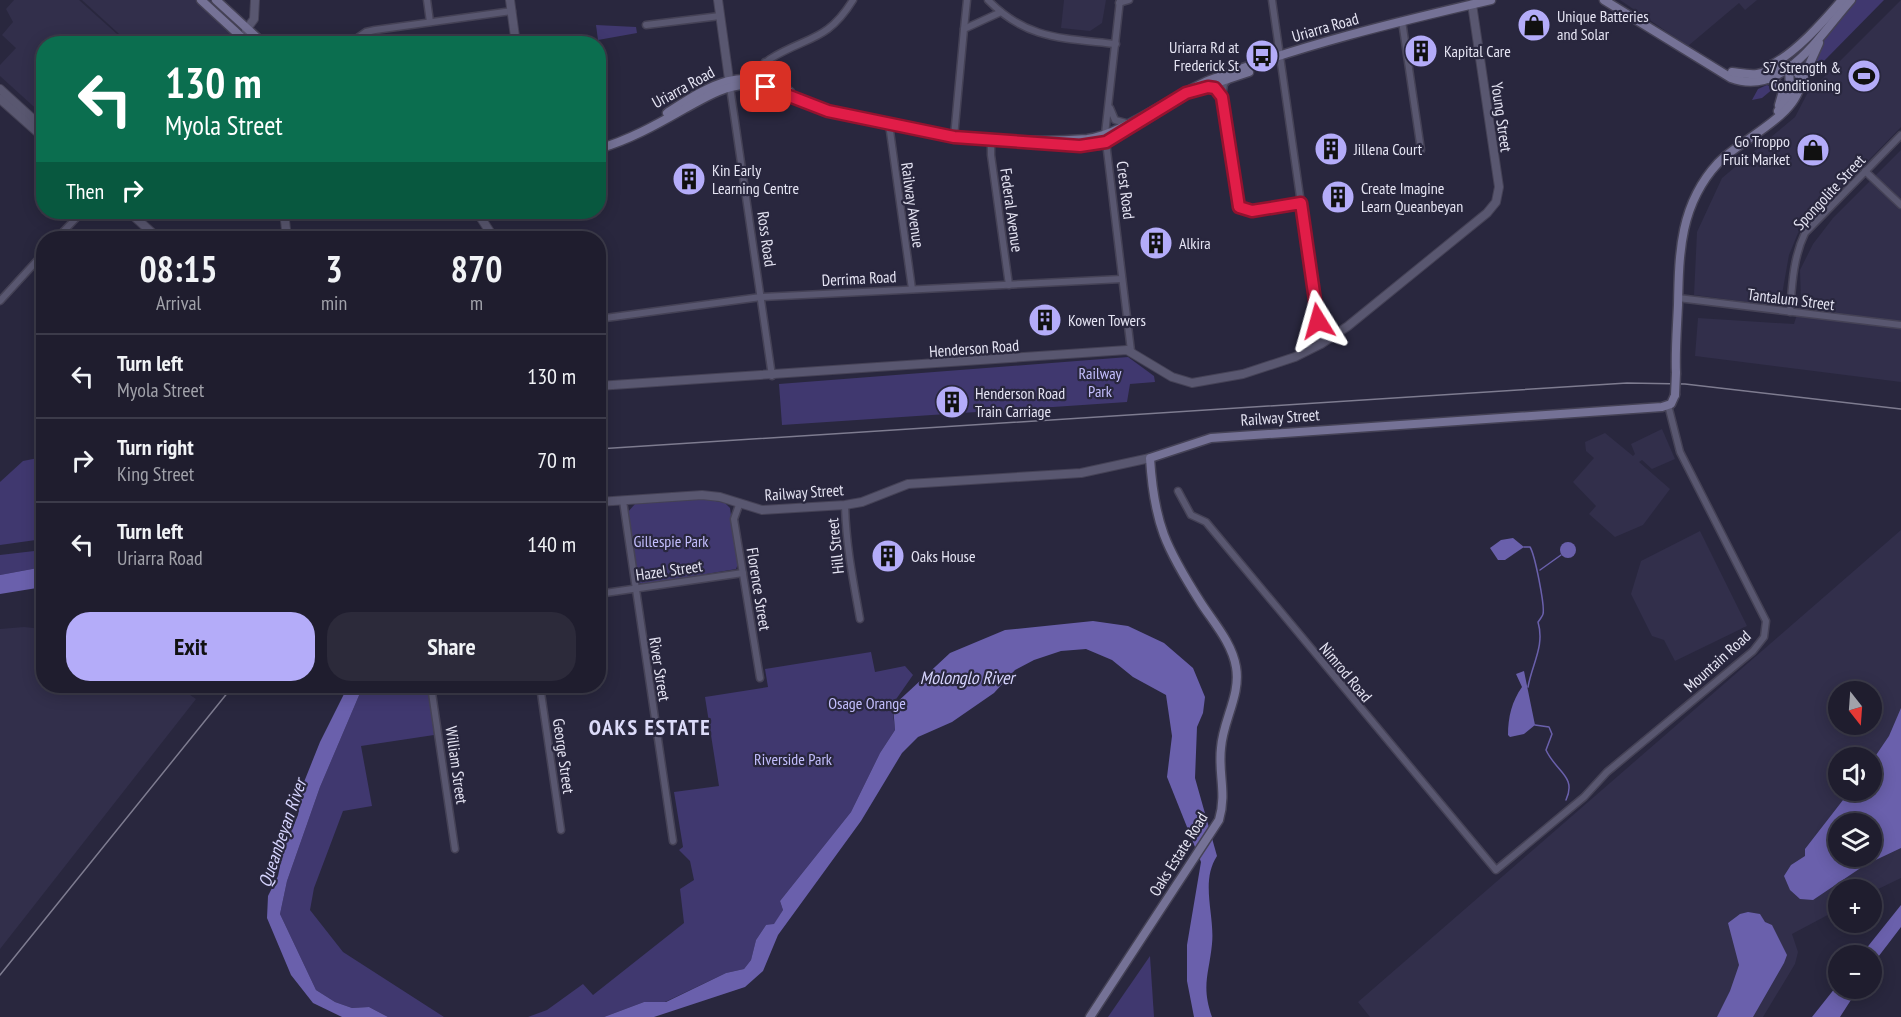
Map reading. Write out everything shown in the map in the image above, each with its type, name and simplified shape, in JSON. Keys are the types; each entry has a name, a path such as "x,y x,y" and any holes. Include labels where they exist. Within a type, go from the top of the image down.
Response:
{"main road":[{"path":"201,0 241,36"},
{"path":"216,0 242,36"},
{"name":"Uriarra Road","path":"730,83 766,87 816,108 954,137 1013,140 1106,138 1206,82 1314,44 1491,0"},
{"path":"1604,0 1711,67 1738,80 1769,79 1790,68 1846,2"},
{"path":"1732,72 1756,70 1775,63 1846,2"},
{"path":"1757,130 1789,108 1796,99 1814,49 1838,21 1846,2"},
{"path":"1668,405 1675,395 1680,244 1690,205 1718,163 1757,130 1788,99 1791,86 1790,68 1794,54 1822,23"},
{"name":"Uriarra Road","path":"1186,93 1228,80 1277,58"},
{"path":"1711,67 1756,74 1779,67 1790,68 1799,75 1800,86"},
{"name":"Uriarra Road","path":"606,144 632,137 730,83 750,78 772,82 816,108"},
{"path":"1767,120 1780,104 1783,95 1779,84 1769,79"},
{"name":"Uriarra Road","path":"1106,138 1128,122 1170,102"},
{"name":"Railway Street","path":"1150,458 1198,440 1240,435 1668,405"},
{"name":"Oaks Estate Road","path":"1090,1017 1212,832 1223,804 1220,750 1236,689 1237,669 1230,648 1164,538 1154,506 1150,458"}],"street":[{"path":"244,36 254,19 255,0"},
{"path":"427,0 430,22"},
{"path":"510,0 515,36"},
{"name":"Ross Road","path":"718,0 772,376"},
{"path":"750,78 756,75 766,62 826,32 841,19 853,0"},
{"path":"954,137 967,0"},
{"path":"988,0 1012,22"},
{"path":"1120,1 1129,0"},
{"path":"1131,351 1172,377 1199,384 1261,369 1322,344 1277,58 1272,0"},
{"name":"Crest Road","path":"1120,1 1106,138 1131,351"},
{"name":"Young Street","path":"1322,344 1430,260 1486,213 1498,197 1498,182 1472,4"},
{"path":"360,36 366,32 512,11"},
{"path":"983,22 1001,12"},
{"path":"646,25 720,16"},
{"path":"964,28 998,20 1012,22 1047,36 1116,44"},
{"path":"1402,21 1421,150"},
{"path":"766,62 766,76 772,82"},
{"path":"1228,80 1224,84 1222,97 1237,201 1243,209 1252,211 1301,203"},
{"path":"1208,87 1217,89 1222,97"},
{"path":"0,89 36,122"},
{"path":"0,99 36,131"},
{"path":"1109,105 1115,120 1128,122"},
{"name":"Railway Avenue","path":"889,124 912,289"},
{"name":"Spongolite Street","path":"1790,312 1793,272 1805,232 1901,135"},
{"name":"Federal Avenue","path":"991,139 990,153 1009,285"},
{"path":"1865,171 1901,205"},
{"path":"64,231 75,219"},
{"path":"137,219 150,231"},
{"path":"0,301 36,262"},
{"name":"Derrima Road","path":"606,318 760,297 1122,279"},
{"name":"Tantalum Street","path":"1678,298 1901,325"},
{"name":"Henderson Road","path":"606,386 1131,351"},
{"name":"Mountain Road","path":"1496,870 1584,796 1607,772 1753,651 1764,637 1766,621 1680,452 1668,405"},
{"name":"Railway Street","path":"606,502 711,496 762,510 845,505 918,483 1081,473 1150,458"},
{"name":"Nimrod Road","path":"1178,491 1191,515 1206,522 1496,870"},
{"name":"River Street","path":"623,501 673,842"},
{"name":"Florence Street","path":"739,505 734,519 760,678"},
{"name":"Hill Street","path":"845,505 846,553 853,569 853,587 860,619"},
{"name":"Hazel Street","path":"606,593 743,573"},
{"name":"William Street","path":"433,693 455,849"},
{"name":"George Street","path":"541,693 561,830"}],"shaded area":[{"path":"14,0 79,0 119,36 36,36 36,109 0,76 0,65 16,48 2,35 13,22 6,9"},
{"path":"82,0 214,0 246,30 240,36 121,36"},
{"path":"1064,0 1106,0 1102,23 1090,31 1061,28"},
{"path":"1620,0 1757,0 1745,10 1739,3 1688,46"},
{"path":"1901,0 1901,127 1798,233 1789,255 1781,300 1771,305 1694,295 1697,232 1722,178 1795,117 1807,94"},
{"path":"1901,150 1901,382 1695,356 1698,318 1794,324 1801,301 1800,270 1813,244 1833,218"},
{"path":"1662,429 1675,459 1652,469 1642,460 1639,462 1670,489 1643,525 1615,537 1589,514 1596,506 1573,482 1594,458 1586,451 1585,442 1605,433 1633,456 1635,454 1631,444"},
{"path":"1901,530 1901,878 1882,887 1882,879 1828,879 1828,915 1792,934 1798,952 1795,964 1763,1017 1370,1017 1358,1002"},
{"path":"1700,531 1747,626 1675,661 1664,640 1652,636 1631,594 1641,561"},
{"path":"36,628 36,693 187,693 196,699 0,949 0,629"}],"green space":[{"path":"1856,0 1884,0 1823,62 1812,67 1820,45"},
{"path":"596,25 636,27 637,33 606,39 606,36 597,36"},
{"path":"1767,85 1774,88 1762,98 1752,100 1758,89"},
{"name":"Railway Park","path":"1128,357 1154,376 1155,382 1130,384 1127,402 782,425 779,384"},
{"path":"36,458 36,540 0,545 0,482 23,461"},
{"name":"Gillespie Park","path":"706,499 725,503 730,508 738,564 736,569 647,584 639,583 627,513 635,504"},
{"path":"36,551 36,568 0,575 0,555"},
{"name":"Riverside Park","path":"871,652 875,672 905,666 913,675 892,705 895,730 880,753 851,812 780,901 783,910 774,925 766,925 756,940 751,960 744,969 726,973 665,1002 644,1002 604,1017 528,1017 547,1010 583,984 593,995 684,923 680,889 694,880 690,861 679,850 683,847 674,792 719,786 705,697 768,687 765,669"},
{"path":"360,693 429,693 434,735 361,746 372,806 343,811 314,888 310,910 343,952 444,1017 388,1017 369,1007 352,1008 335,1002 316,990 280,914 287,881 320,787"},
{"path":"1150,956 1154,1017 1108,1017"}],"water":[{"path":"1513,538 1524,547 1505,560 1498,560 1490,548 1501,540"},
{"path":"1565,542 1571,542 1576,550 1574,556 1565,558 1560,553 1560,547"},
{"path":"36,568 36,588 0,594 0,575"},
{"name":"Molonglo River","path":"1093,621 1128,626 1164,643 1193,668 1205,697 1203,713 1197,727 1195,778 1217,856 1209,877 1212,944 1206,988 1212,1017 1194,1017 1187,981 1187,945 1201,862 1167,777 1172,736 1166,695 1133,677 1112,660 1086,649 1061,651 1034,660 1015,670 994,693 952,722 918,737 902,753 861,821 778,935 763,971 745,987 654,1017 604,1017 644,1002 666,1002 726,973 744,969 751,960 756,940 766,925 774,924 783,910 780,901 851,812 880,753 895,730 893,706 950,653 1005,630"},
{"path":"1524,671 1535,725 1524,734 1510,737 1508,728 1511,710 1522,687 1516,674"},
{"name":"Queanbeyan River","path":"344,693 360,693 320,787 287,881 280,914 316,990 335,1002 352,1008 369,1007 388,1017 342,1017 313,1003 291,975 267,918 268,896 278,876 283,851 298,815 304,782 320,742"},
{"path":"1901,708 1901,848 1882,857 1882,813 1833,813 1842,801 1882,801 1882,747"},
{"path":"1828,819 1828,867 1862,867 1844,879 1828,879 1828,890 1813,900 1800,899 1790,890 1784,876 1791,865 1805,856 1805,849"},
{"path":"1901,905 1901,927 1882,952 1882,945 1869,945 1879,933 1882,933 1882,929"},
{"path":"1748,912 1760,914 1765,922 1772,925 1787,955 1753,1017 1717,1017 1730,991 1739,965 1728,923 1740,914"},
{"path":"1828,997 1828,999 1852,999 1840,1017 1812,1017"}],"waterway":[{"path":"1524,547 1530,547 1532,552 1543,609 1543,615 1538,622 1539,647 1528,687"},
{"path":"1540,570 1561,555"},
{"path":"1535,725 1549,727 1552,734 1546,750 1567,779 1569,792 1566,800"}],"railway":[{"path":"606,448 1627,383 1685,384 1901,409"},
{"path":"0,975 227,693"}],"place":[{"name":"Unique Batteries and Solar","path":"1534,25"},
{"name":"Kapital Care","path":"1421,51"},
{"name":"Uriarra Rd at Frederick St","path":"1262,56"},
{"name":"S7 Strength & Conditioning","path":"1864,76"},
{"name":"Jillena Court","path":"1331,149"},
{"name":"Go Troppo Fruit Market","path":"1813,150"},
{"name":"Kin Early Learning Centre","path":"689,179"},
{"name":"Create Imagine Learn Queanbeyan","path":"1338,197"},
{"name":"Alkira","path":"1156,243"},
{"name":"Kowen Towers","path":"1045,320"},
{"name":"Henderson Road Train Carriage","path":"952,402"},
{"name":"Oaks House","path":"888,556"}],"district":[{"name":"OAKS ESTATE","path":"650,727"}],"route":[{"path":"766,87 816,108 954,137 1080,146 1094,146 1106,142 1186,93 1208,87 1215,88 1219,90 1222,97 1239,207 1252,211 1301,203 1318,321"}],"park label":[{"name":"Osage Orange","path":"867,703"}]}
